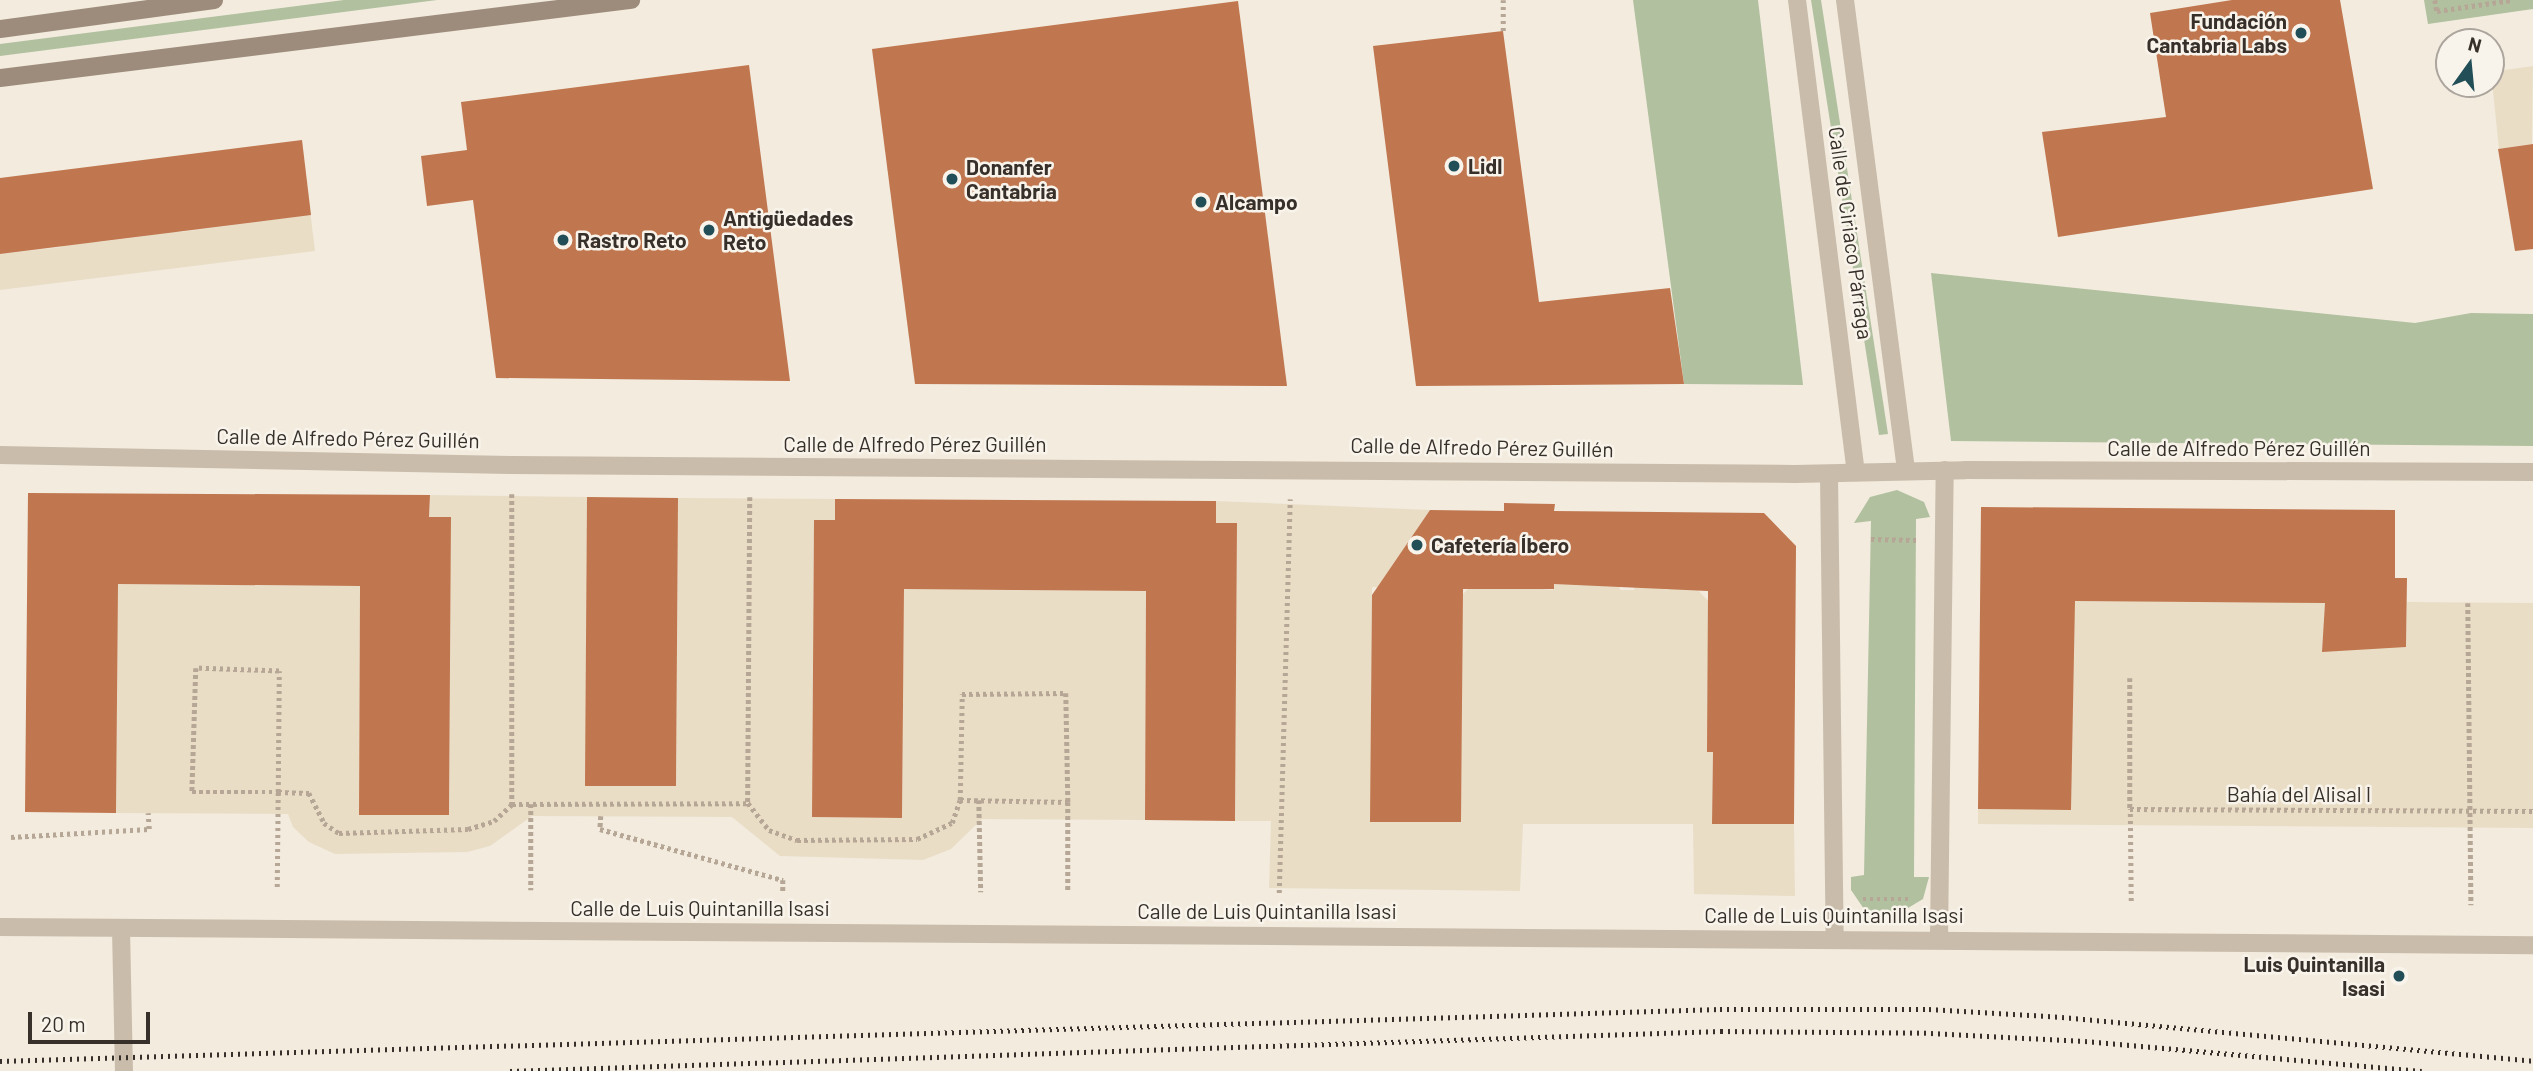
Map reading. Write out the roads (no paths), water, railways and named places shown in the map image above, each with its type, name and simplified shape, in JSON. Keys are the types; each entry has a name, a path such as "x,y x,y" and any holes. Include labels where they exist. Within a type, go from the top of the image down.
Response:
{"main road":[{"path":"0,29 214,0"},
{"path":"0,78 631,0"}],"street":[{"name":"Calle de Ciriaco Párraga","path":"1797,0 1856,472"},
{"name":"Calle de Ciriaco Párraga","path":"1845,0 1906,471"},
{"name":"Calle de Alfredo Pérez Guillén","path":"0,455 526,465 1829,474 1945,470 2533,472"},
{"path":"1939,938 1945,470"},
{"path":"1829,474 1835,937"},
{"name":"Calle de Luis Quintanilla Isasi","path":"0,927 1835,937 2533,945"},
{"path":"121,929 124,1071"}],"railway":[{"path":"0,1061 1720,1009 1929,1009 2062,1017 2533,1061"},
{"path":"510,1071 1721,1031 1931,1033 2085,1041 2422,1071"}],"place":[{"name":"Fundación Cantabria Labs","path":"2301,33"},
{"name":"Lidl","path":"1454,166"},
{"name":"Donanfer Cantabria","path":"952,179"},
{"name":"Alcampo","path":"1201,202"},
{"name":"Antigüedades Reto","path":"709,230"},
{"name":"Rastro Reto","path":"563,240"},
{"name":"Cafetería Íbero","path":"1417,545"},
{"name":"Luis Quintanilla Isasi","path":"2399,976"}]}
